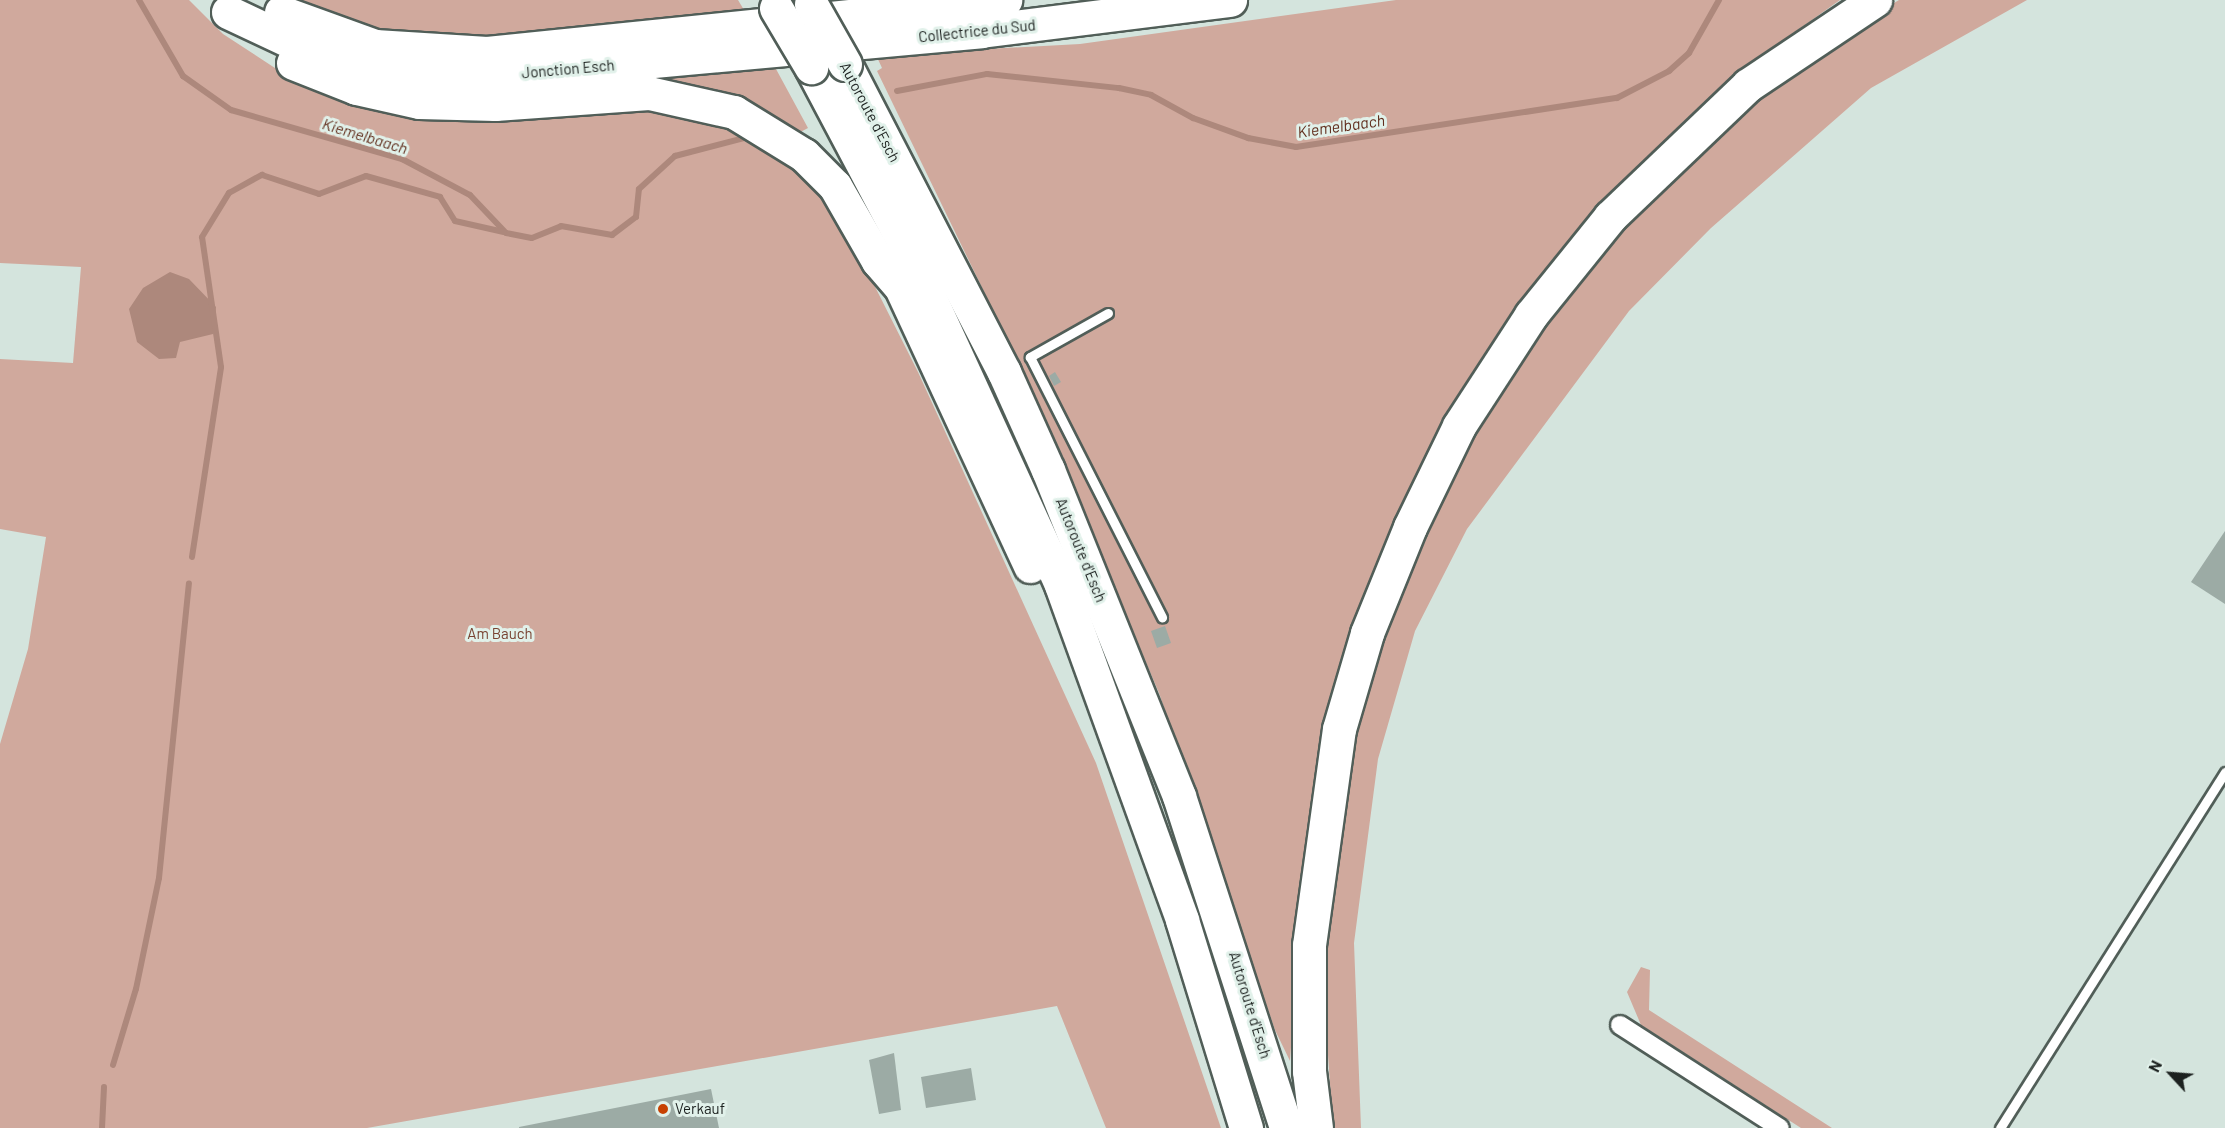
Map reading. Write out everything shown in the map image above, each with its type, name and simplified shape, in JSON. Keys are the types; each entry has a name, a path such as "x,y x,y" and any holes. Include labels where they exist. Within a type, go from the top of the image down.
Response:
{"highway":[{"path":"259,0 291,18 375,46 487,53 1005,0"},
{"name":"Collectrice du Sud","path":"723,56 1230,0"},
{"path":"1316,1128 1309,1060 1309,945 1339,729 1376,612 1459,426 1531,315 1610,217 1748,85 1875,0"},
{"name":"Autoroute d'Esch","path":"810,2 1017,365 1179,796 1286,1128"},
{"name":"Autoroute d'Esch","path":"762,4 907,248 1004,451 1062,585 1134,784 1246,1128"},
{"path":"221,6 246,33 283,58 319,76 386,97 495,104 649,93 734,112 804,155 835,186 878,261 898,285"},
{"name":"Jonction Esch","path":"221,6 315,52 412,72 490,76 723,56"},
{"path":"799,68 898,285 1134,784"}],"street":[{"path":"1620,1025 1780,1128"}],"lane":[{"path":"1108,313 1017,365 1162,618"},
{"path":"2000,1128 2225,772"}],"green space":[{"name":"Am Bauch","path":"0,0 189,0 223,34 278,70 353,100 643,106 730,123 792,161 823,195 854,245 918,372 1096,763 1221,1128 1106,1128 1057,1006 367,1128 0,1128 0,744 28,649 46,537 0,529 0,359 73,363 81,267 0,263"},
{"path":"283,0 738,0 747,15 487,39 381,34"},
{"path":"1396,0 1840,0 1740,71 1683,122 1601,204 1522,302 1328,724 1307,827 1290,1061 1275,1030 1159,693 1019,364 877,71 882,68 876,55 1080,44"},
{"path":"1899,0 2027,0 1871,88 1711,228 1629,311 1467,529 1415,631 1378,759 1354,943 1361,1128 1333,1128 1325,1011 1328,944 1356,735 1383,638 1472,434 1540,322 1620,226 1759,96 1834,39"},
{"path":"776,69 808,128 793,136 737,104 644,75"},
{"path":"1641,967 1650,970 1649,1010 1832,1128 1801,1128 1641,1025 1627,992"}],"shaded area":[{"path":"170,272 189,279 216,307 213,334 180,342 176,358 159,359 137,342 129,309 143,288"}],"building":[{"path":"1055,372 1061,382 1054,386 1049,376"},
{"path":"2225,531 2225,604 2191,582"},
{"path":"1165,626 1171,643 1157,648 1151,631"},
{"path":"894,1053 901,1110 879,1114 869,1060"},
{"path":"971,1068 976,1100 926,1108 921,1077"},
{"name":"Verkauf","path":"711,1089 719,1128 519,1128 519,1127"}],"waterway":[{"name":"Kiemelbaach","path":"139,0 183,76 231,110 402,159 470,195 506,233 532,238 561,226 612,235 636,217 639,189 675,156 748,137"},
{"name":"Kiemelbaach","path":"897,91 987,74 1119,88 1151,95 1193,118 1248,138 1296,147 1617,98 1669,71 1689,53 1719,0"},
{"path":"192,557 221,367 202,237 229,193 262,175 319,194 366,176 440,197 455,221 504,232"},
{"path":"113,1065 136,989 159,878 189,584"},
{"path":"102,1128 104,1087"}],"place":[{"name":"Verkauf","path":"663,1109"}]}
